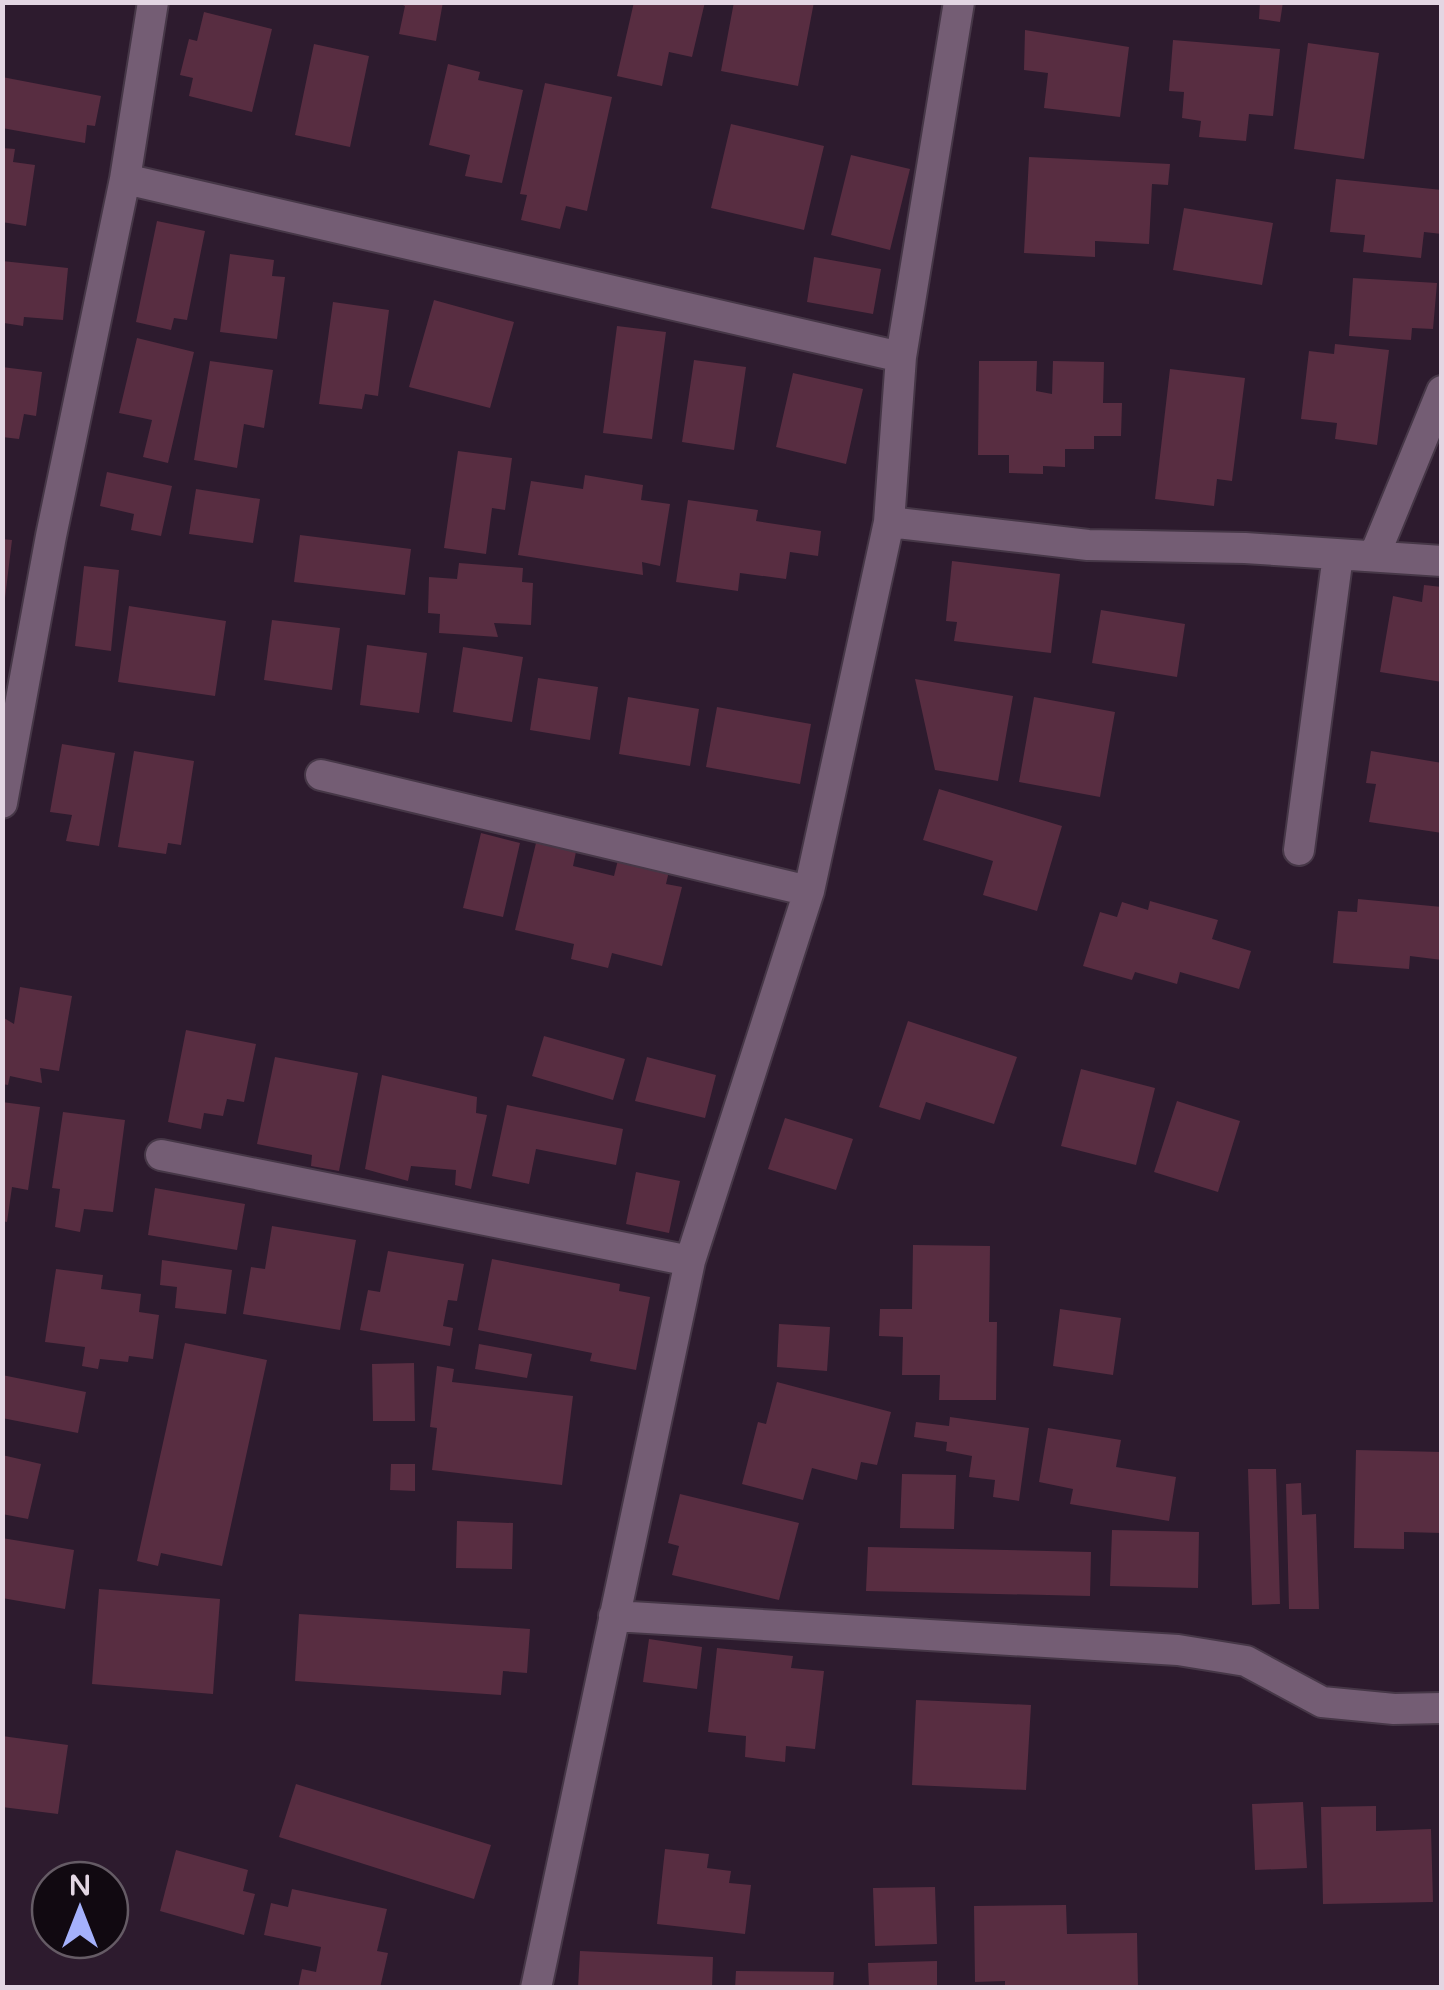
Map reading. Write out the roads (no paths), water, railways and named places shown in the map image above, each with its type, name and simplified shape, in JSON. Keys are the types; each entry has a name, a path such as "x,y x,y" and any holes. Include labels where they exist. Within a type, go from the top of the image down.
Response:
{"street":[{"path":"2,804 51,536 125,179 152,2"},
{"path":"536,1988 690,1261 809,890 888,522 901,358 959,2"},
{"path":"125,179 901,358"},
{"path":"1375,554 1442,390"},
{"path":"888,522 1088,546 1245,548 1442,561"},
{"path":"1299,850 1338,555"},
{"path":"321,775 809,890"},
{"path":"162,1155 690,1261"},
{"path":"614,1616 1178,1650 1246,1660 1322,1702 1394,1710 1442,1708"}]}
